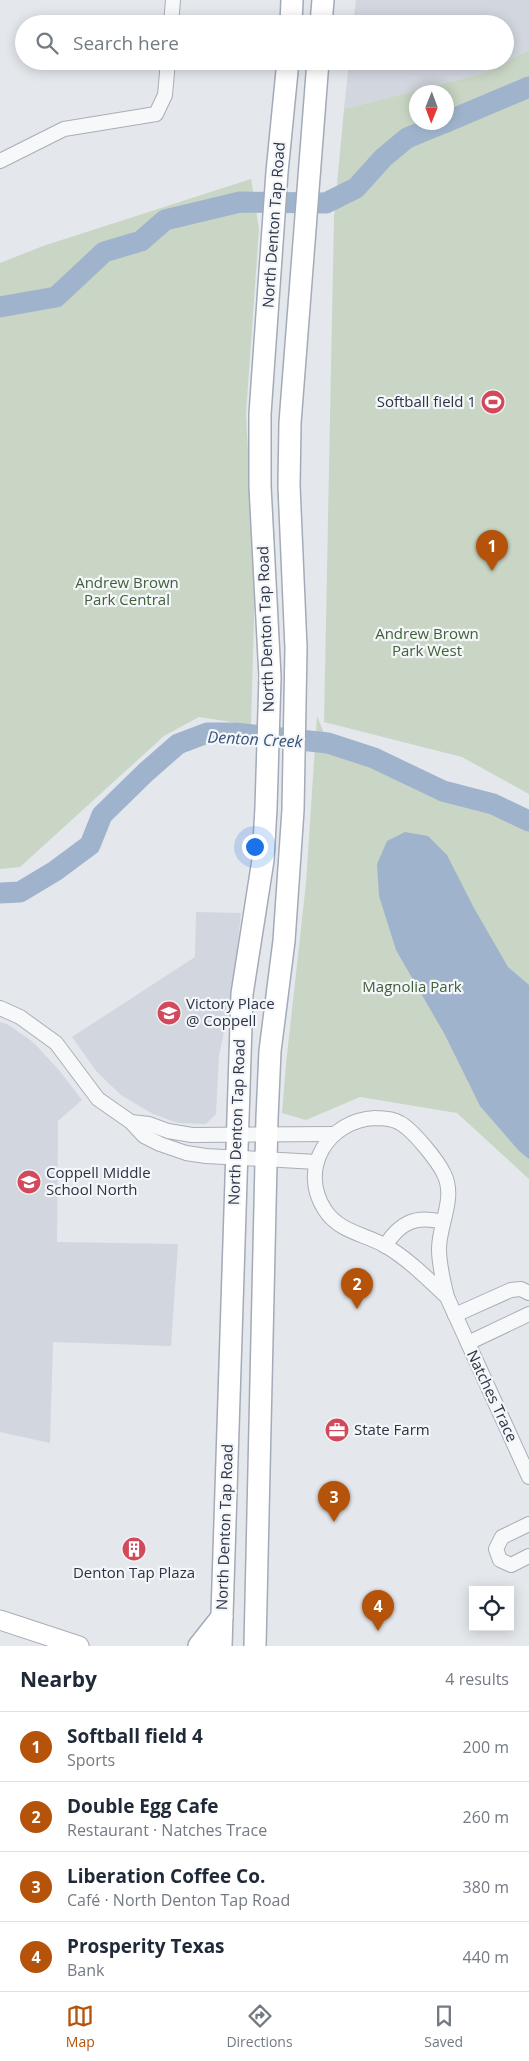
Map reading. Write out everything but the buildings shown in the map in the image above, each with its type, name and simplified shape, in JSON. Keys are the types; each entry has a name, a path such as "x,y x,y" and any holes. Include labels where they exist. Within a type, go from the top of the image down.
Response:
{"main road":[{"path":"291,15 292,0"},
{"path":"322,15 323,0"},
{"name":"North Denton Tap Road","path":"221,1646 235,1157 242,994 263,860 266,808 270,677 260,486 260,414 277,172 287,70"},
{"name":"North Denton Tap Road","path":"254,1646 270,1051 284,941 293,810 297,678 289,486 290,423 308,171 317,70"},
{"path":"286,84 316,91"},
{"path":"260,486 289,486"},
{"path":"231,1328 241,1342 243,1354 243,1414 260,1426"},
{"path":"227,1441 245,1443 247,1448 246,1517 257,1547"},
{"path":"199,1646 222,1617"},
{"path":"0,1620 79,1646"}],"street":[{"path":"172,15 173,0"},
{"path":"0,161 64,130 156,114 165,94 167,70"},
{"path":"0,1008 20,1017 56,1044 98,1099 131,1122 144,1136 160,1144 206,1156 317,1162"},
{"name":"Natches Trace","path":"447,1297 420,1272 386,1246 338,1225 325,1211 317,1193 315,1174 317,1162 329,1138 344,1126 362,1118 382,1118 400,1123 426,1148 446,1176 448,1208 443,1222 439,1247 441,1274 447,1297 529,1477"},
{"path":"131,1122 149,1124 168,1131 192,1135 334,1134"},
{"path":"386,1246 392,1234 409,1222 430,1219 443,1222"},
{"path":"455,1316 512,1290 521,1289 529,1293"},
{"name":"Natches Trace","path":"468,1343 529,1314"},
{"path":"529,1524 502,1537 496,1549 500,1560 511,1565 529,1556"}],"shaded area":[{"path":"356,0 529,0 529,50 514,58 514,15 354,15"},
{"path":"348,70 489,70 481,74 438,85 409,85 409,92 344,109"},
{"name":"Victory Place @ Coppell","path":"196,912 241,913 233,989 219,1056 216,1114 206,1124 178,1123 153,1114 121,1095 97,1072 72,1037 195,957"},
{"name":"Coppell Middle School North","path":"0,1022 7,1024 33,1042 58,1069 82,1100 58,1121 57,1242 178,1244 171,1346 53,1342 50,1443 0,1432"}],"green space":[{"name":"Andrew Brown Park West","path":"529,50 529,794 462,757 324,722 334,217 344,109 409,92 409,130 454,130 454,85 438,85 481,74 489,70 514,70 514,58"},
{"name":"Andrew Brown Park Central","path":"251,179 259,229 246,414 255,582 251,725 199,717 164,736 20,867 0,869 0,263 43,246"},
{"name":"Magnolia Park","path":"317,716 328,743 374,758 443,791 493,804 529,821 529,1179 457,1113 360,1097 306,1120 282,1113 306,883"}],"water":[{"path":"405,832 428,836 447,855 474,908 508,967 529,985 529,1159 519,1151 480,1106 445,1035 396,950 379,896 377,864 387,841"}],"waterway":[{"path":"454,119 529,87"},
{"path":"0,307 56,297 104,252 141,241 165,220 240,202 326,203 356,188 383,158 407,138 426,130"},
{"name":"Denton Creek","path":"0,893 20,892 55,871 90,845 102,815 146,772 178,744 207,733 235,733 328,743 374,758 443,791 493,804 529,821"}],"place":[{"name":"Softball field 1","path":"493,402"},
{"name":"Softball field 4","path":"492,571"},
{"name":"Victory Place @ Coppell","path":"169,1013"},
{"name":"Coppell Middle School North","path":"29,1182"},
{"name":"Double Egg Cafe","path":"357,1309"},
{"name":"State Farm","path":"337,1430"},
{"name":"Liberation Coffee Co.","path":"334,1522"},
{"name":"Denton Tap Plaza","path":"134,1549"},
{"name":"Prosperity Texas","path":"378,1631"}]}
